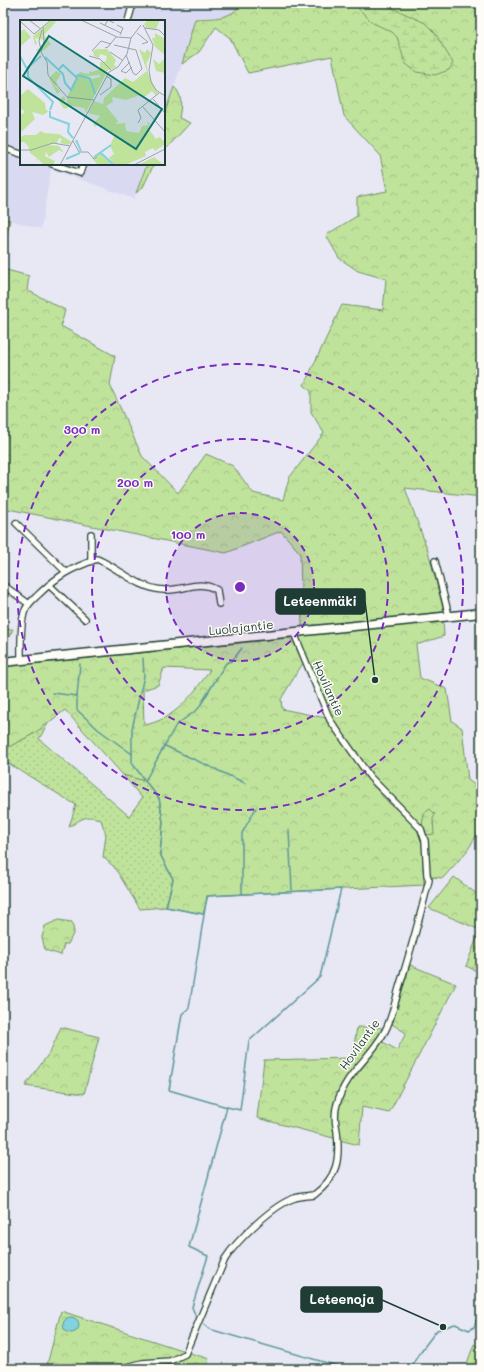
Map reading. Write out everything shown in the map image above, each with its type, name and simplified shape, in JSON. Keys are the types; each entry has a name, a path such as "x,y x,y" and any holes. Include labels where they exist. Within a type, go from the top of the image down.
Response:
{"main road":[{"name":"Luolajantie","path":"3,662 294,634 481,613"}],"street":[{"path":"128,20 133,3"},
{"path":"3,148 20,154"},
{"path":"55,165 80,173 83,165"},
{"path":"16,523 66,572"},
{"path":"91,534 94,560"},
{"path":"21,660 24,612 29,604 57,577 94,560"},
{"path":"94,560 151,589 175,590 202,584 212,587 217,590 219,604"},
{"path":"435,561 449,616"},
{"path":"3,585 29,604"},
{"path":"49,585 85,619"},
{"name":"Hovilantie","path":"119,1369 142,1363 165,1363 181,1357 189,1349 225,1259 241,1238 286,1202 296,1198 314,1195 331,1178 337,1164 339,1153 335,1121 336,1106 347,1079 373,1048 388,1025 413,943 429,880 426,875 425,842 421,828 370,777 330,720 294,634"},
{"path":"158,1369 165,1363"}],"shaded area":[{"path":"3,3 241,3 239,8 230,16 195,19 182,64 165,111 165,20 20,20 20,165 146,165 134,199 51,169 41,229 3,218"}],"green space":[{"path":"241,3 481,3 481,443 477,454 481,455 481,497 405,488 428,551 444,612 302,627 300,553 281,531 226,553 3,508 3,269 29,276 27,290 65,310 61,326 115,356 110,385 142,456 178,493 206,454 233,466 253,493 283,500 289,478 324,433 311,412 311,391 304,385 342,305 383,310 386,279 358,271 339,258 326,235 357,216 357,197 387,191 380,155 344,116 332,56 248,73 230,38 216,27 199,52 182,64 195,19 221,17 233,13"},
{"path":"353,3 382,3 425,23 435,33 453,63 449,70 435,75 416,72 405,63 397,37 392,32 373,23"},
{"path":"174,87 179,93 180,97 181,106 179,118 190,123 165,150 165,112"},
{"path":"147,165 154,165 143,187 136,193"},
{"path":"3,218 10,220 3,252"},
{"path":"443,619 444,636 416,645 420,678 447,689 452,721 462,728 468,780 481,790 481,828 467,851 443,878 429,877 427,835 423,827 371,776 331,717 297,636"},
{"path":"13,629 3,649 3,630"},
{"path":"289,638 293,641 303,663 281,699 282,709 326,718 367,779 390,804 415,824 422,843 424,885 208,896 203,914 166,907 173,879 160,854 163,822 159,798 145,781 123,775 65,710 35,733 3,750 3,673 6,664 39,663","holes":["164,668 210,670 190,697 174,712 165,718 144,725 143,690 158,685"]},
{"path":"50,720 39,739 129,816 142,798 123,775 145,781 159,798 163,822 160,854 173,879 166,907 140,909 115,868 103,857 106,835 101,820 88,817 69,827 76,805 3,760 3,750 35,733"},
{"path":"430,809 435,814 433,819 434,834 427,835 422,826 424,813"},
{"path":"454,877 481,897 481,973 466,966 480,930 429,908"},
{"path":"58,920 72,922 74,932 68,944 64,944 61,955 45,950 42,937 45,926"},
{"path":"410,965 456,984 389,1113 362,1107 359,1145 339,1140 337,1109 343,1091 362,1064 381,1041 397,1050 406,1033 392,1024"},
{"path":"61,1027 99,1037 84,1094 25,1086 50,1052"},
{"path":"357,1027 384,1028 383,1033 346,1079 335,1107 337,1139 257,1118 264,1060 352,1058"},
{"path":"61,1311 209,1359 205,1369 46,1369"},
{"path":"474,1344 481,1349 481,1369 465,1369"}],"water":[{"path":"71,1317 77,1319 79,1325 77,1331 71,1333 65,1331 63,1325 65,1319"}],"waterway":[{"path":"203,914 166,907 173,879 160,854 163,822 159,798 145,781 176,725 198,709 226,663 232,661 242,648"},
{"path":"143,658 144,676 132,729 132,763 145,781"},
{"path":"77,696 80,664"},
{"path":"52,693 77,696 77,710 99,730 132,754"},
{"path":"163,745 245,783"},
{"path":"242,894 242,833 256,808"},
{"path":"289,830 292,891"},
{"path":"196,1317 192,1307 208,1256 189,1247 227,1107 240,1110 249,1041 320,977 341,889 207,896 189,1008 182,1014 169,1090 227,1107"},
{"path":"410,1369 418,1355 437,1330 455,1324 469,1330 474,1327 481,1307"},
{"path":"203,1324 209,1329 348,1369"}],"place":[{"name":"Leteenmäki","path":"375,680"},
{"name":"Leteenoja","path":"443,1327"}]}
